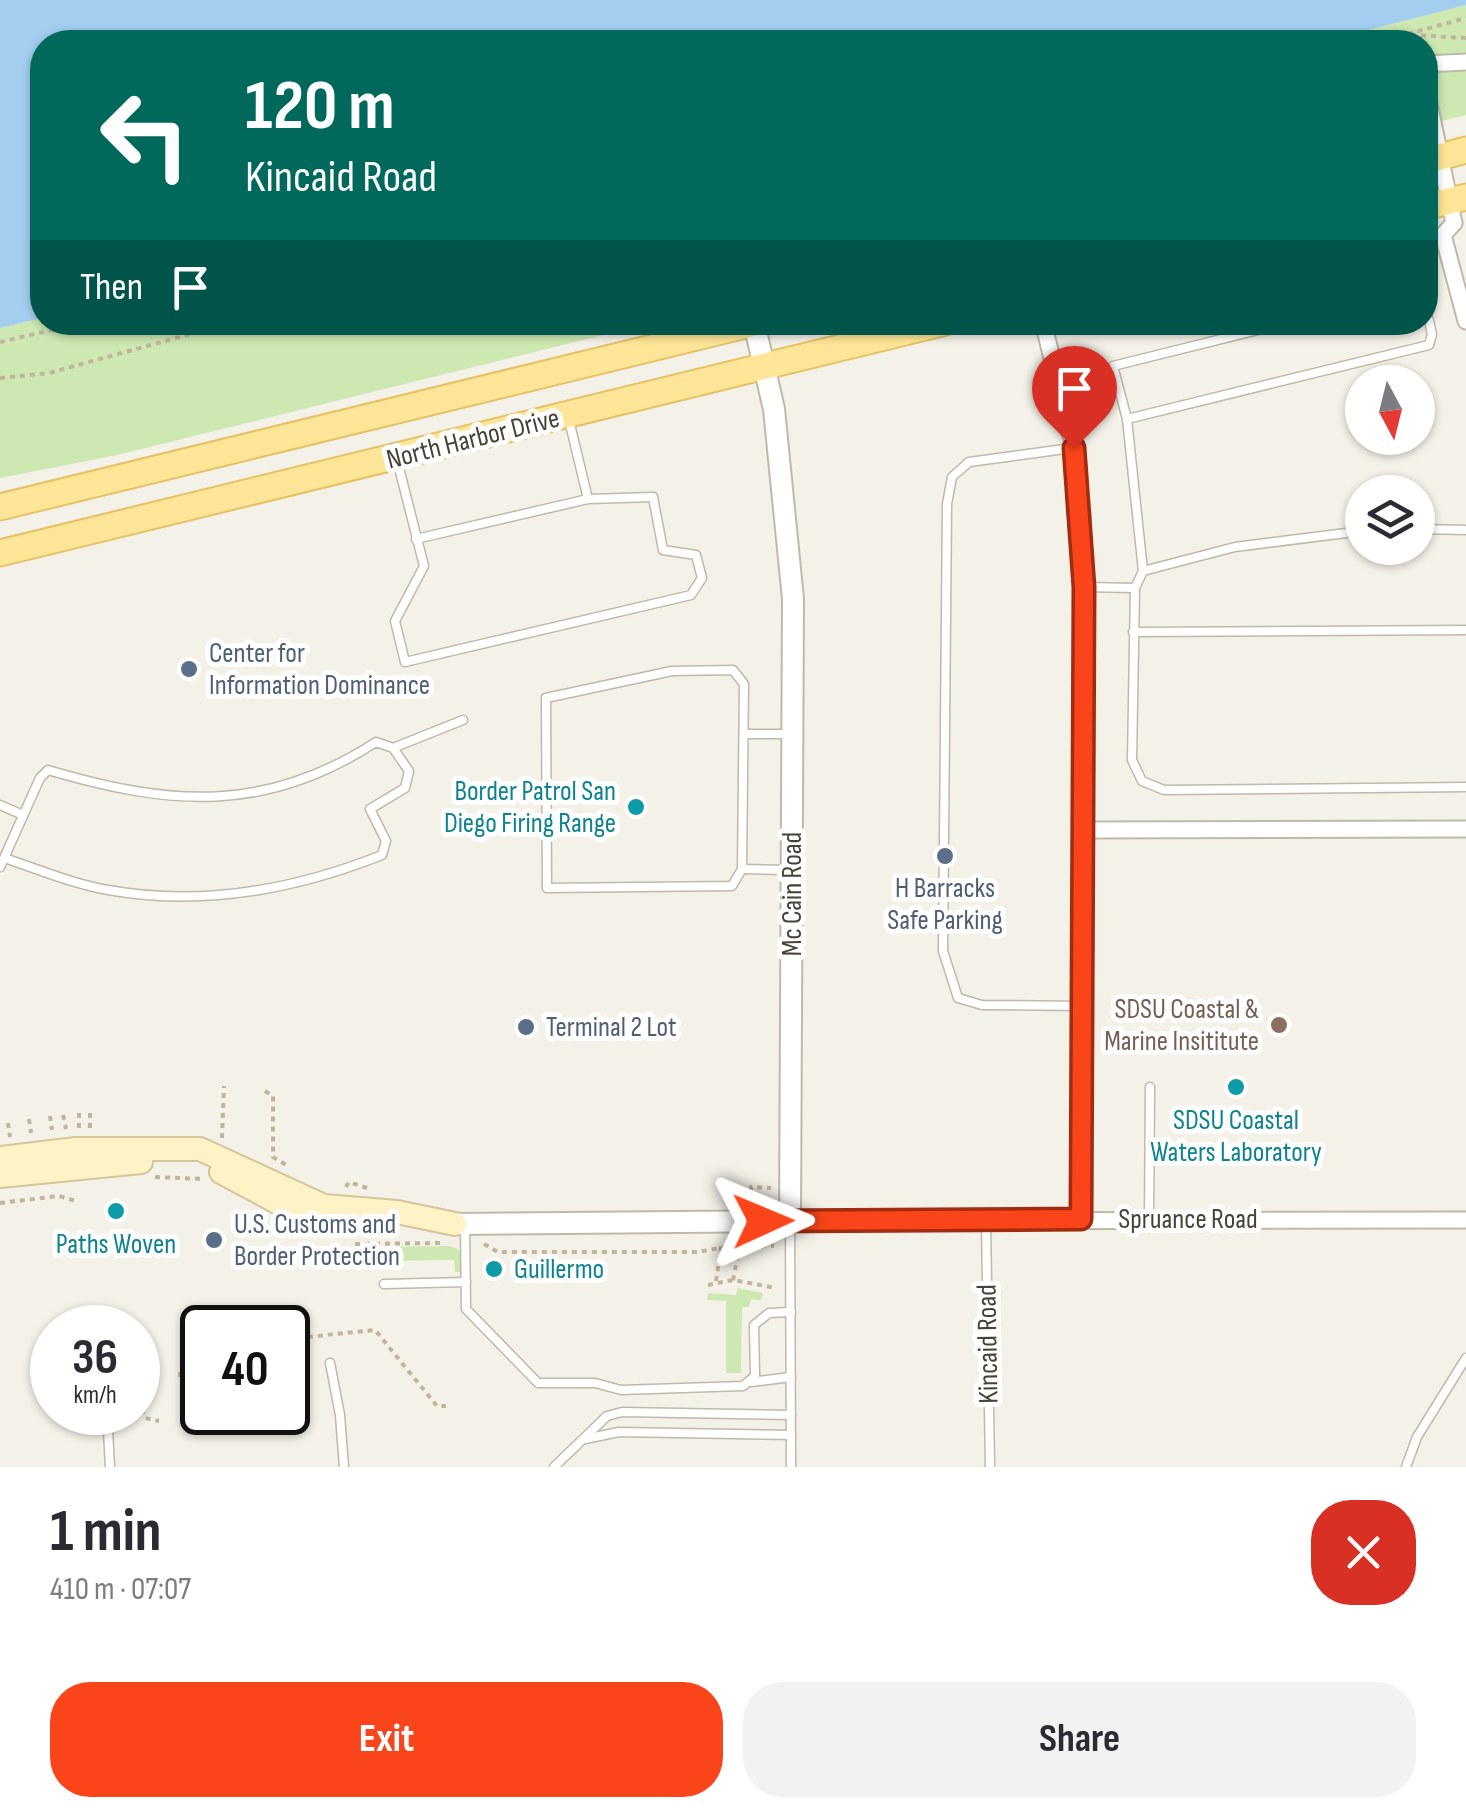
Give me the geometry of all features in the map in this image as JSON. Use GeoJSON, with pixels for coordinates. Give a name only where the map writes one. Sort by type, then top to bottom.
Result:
{"type":"FeatureCollection","features":[{"type":"Feature","properties":{"kind":"main road"},"geometry":{"type":"LineString","coordinates":[[1438,157],[1466,150]]}},
{"type":"Feature","properties":{"kind":"main road","name":"North Harbor Drive"},"geometry":{"type":"LineString","coordinates":[[0,507],[707,335]]}},
{"type":"Feature","properties":{"kind":"main road","name":"North Harbor Drive"},"geometry":{"type":"LineString","coordinates":[[0,553],[895,335]]}},
{"type":"Feature","properties":{"kind":"main road"},"geometry":{"type":"LineString","coordinates":[[6,1150],[200,1149],[324,1206],[398,1212],[460,1224]]}},
{"type":"Feature","properties":{"kind":"main road"},"geometry":{"type":"LineString","coordinates":[[0,1176],[119,1164],[182,1163],[208,1166],[288,1210],[320,1222],[460,1224]]}},
{"type":"Feature","properties":{"kind":"street"},"geometry":{"type":"LineString","coordinates":[[1438,63],[1466,62]]}},
{"type":"Feature","properties":{"kind":"street"},"geometry":{"type":"LineString","coordinates":[[1438,175],[1452,211],[1443,234],[1466,321]]}},
{"type":"Feature","properties":{"kind":"street","name":"Mc Cain Road"},"geometry":{"type":"LineString","coordinates":[[758,335],[790,544],[790,1221]]}},
{"type":"Feature","properties":{"kind":"street"},"geometry":{"type":"LineString","coordinates":[[1045,335],[1074,448],[1084,587],[1081,1219]]}},
{"type":"Feature","properties":{"kind":"street"},"geometry":{"type":"LineString","coordinates":[[1083,830],[1466,830]]}},
{"type":"Feature","properties":{"kind":"street","name":"Spruance Road"},"geometry":{"type":"LineString","coordinates":[[790,1221],[1466,1220]]}},
{"type":"Feature","properties":{"kind":"street"},"geometry":{"type":"LineString","coordinates":[[460,1224],[790,1221]]}},
{"type":"Feature","properties":{"kind":"lane"},"geometry":{"type":"LineString","coordinates":[[1238,335],[1113,366],[1128,420],[1143,571],[1136,588],[1132,760],[1142,781],[1164,790],[1466,787]]}},
{"type":"Feature","properties":{"kind":"lane"},"geometry":{"type":"LineString","coordinates":[[1128,420],[1429,344],[1432,335]]}},
{"type":"Feature","properties":{"kind":"lane"},"geometry":{"type":"LineString","coordinates":[[568,416],[588,500]]}},
{"type":"Feature","properties":{"kind":"lane"},"geometry":{"type":"LineString","coordinates":[[1074,448],[969,462],[952,477],[948,504],[944,951],[958,998],[982,1005],[1082,1006]]}},
{"type":"Feature","properties":{"kind":"lane"},"geometry":{"type":"LineString","coordinates":[[396,458],[416,538],[424,566],[395,621],[405,662],[691,595],[702,578],[696,556],[663,550],[653,496],[588,500],[416,538]]}},
{"type":"Feature","properties":{"kind":"lane"},"geometry":{"type":"LineString","coordinates":[[1435,529],[1466,530]]}},
{"type":"Feature","properties":{"kind":"lane"},"geometry":{"type":"LineString","coordinates":[[1143,571],[1234,547],[1345,532]]}},
{"type":"Feature","properties":{"kind":"lane"},"geometry":{"type":"LineString","coordinates":[[1084,587],[1136,588]]}},
{"type":"Feature","properties":{"kind":"lane"},"geometry":{"type":"LineString","coordinates":[[1134,632],[1466,630]]}},
{"type":"Feature","properties":{"kind":"lane"},"geometry":{"type":"LineString","coordinates":[[733,670],[744,684],[744,734],[742,869],[732,886],[547,888],[546,698],[672,671],[733,670]]}},
{"type":"Feature","properties":{"kind":"lane"},"geometry":{"type":"LineString","coordinates":[[393,748],[463,720]]}},
{"type":"Feature","properties":{"kind":"lane"},"geometry":{"type":"LineString","coordinates":[[744,734],[792,734]]}},
{"type":"Feature","properties":{"kind":"lane"},"geometry":{"type":"LineString","coordinates":[[376,742],[393,748],[409,771],[410,780],[370,809],[386,841],[382,855],[321,879],[257,892],[181,898],[106,890],[2,862],[23,815],[48,770],[113,789],[176,799],[293,786],[376,742]]}},
{"type":"Feature","properties":{"kind":"lane"},"geometry":{"type":"LineString","coordinates":[[0,804],[23,815]]}},
{"type":"Feature","properties":{"kind":"lane"},"geometry":{"type":"LineString","coordinates":[[742,869],[792,870]]}},
{"type":"Feature","properties":{"kind":"lane"},"geometry":{"type":"LineString","coordinates":[[1149,1220],[1150,1086]]}},
{"type":"Feature","properties":{"kind":"lane","name":"Mc Cain Road"},"geometry":{"type":"LineString","coordinates":[[790,1221],[791,1467]]}},
{"type":"Feature","properties":{"kind":"lane","name":"Kincaid Road"},"geometry":{"type":"LineString","coordinates":[[986,1221],[990,1467]]}},
{"type":"Feature","properties":{"kind":"lane"},"geometry":{"type":"LineString","coordinates":[[460,1224],[470,1318],[538,1383],[595,1383],[620,1390],[791,1377]]}},
{"type":"Feature","properties":{"kind":"lane"},"geometry":{"type":"LineString","coordinates":[[384,1284],[466,1282]]}},
{"type":"Feature","properties":{"kind":"lane"},"geometry":{"type":"LineString","coordinates":[[752,1382],[754,1325],[769,1313],[790,1312]]}},
{"type":"Feature","properties":{"kind":"lane"},"geometry":{"type":"LineString","coordinates":[[1406,1467],[1417,1437],[1466,1358]]}},
{"type":"Feature","properties":{"kind":"lane"},"geometry":{"type":"LineString","coordinates":[[330,1363],[344,1467]]}},
{"type":"Feature","properties":{"kind":"lane"},"geometry":{"type":"LineString","coordinates":[[554,1467],[608,1416],[622,1412],[791,1415]]}},
{"type":"Feature","properties":{"kind":"lane"},"geometry":{"type":"LineString","coordinates":[[581,1441],[619,1432],[791,1435]]}},
{"type":"Feature","properties":{"kind":"lane"},"geometry":{"type":"LineString","coordinates":[[108,1435],[110,1467]]}},
{"type":"Feature","properties":{"kind":"path"},"geometry":{"type":"LineString","coordinates":[[1423,30],[1466,18]]}},
{"type":"Feature","properties":{"kind":"path"},"geometry":{"type":"LineString","coordinates":[[1438,37],[1466,38]]}},
{"type":"Feature","properties":{"kind":"path"},"geometry":{"type":"LineString","coordinates":[[0,342],[30,335]]}},
{"type":"Feature","properties":{"kind":"path"},"geometry":{"type":"LineString","coordinates":[[0,378],[49,373],[187,335]]}},
{"type":"Feature","properties":{"kind":"path"},"geometry":{"type":"LineString","coordinates":[[264,1090],[273,1096],[276,1107],[273,1157],[290,1167]]}},
{"type":"Feature","properties":{"kind":"path"},"geometry":{"type":"LineString","coordinates":[[79,1113],[79,1132]]}},
{"type":"Feature","properties":{"kind":"path"},"geometry":{"type":"LineString","coordinates":[[90,1113],[90,1132]]}},
{"type":"Feature","properties":{"kind":"path"},"geometry":{"type":"LineString","coordinates":[[64,1114],[66,1134]]}},
{"type":"Feature","properties":{"kind":"path"},"geometry":{"type":"LineString","coordinates":[[50,1116],[53,1135]]}},
{"type":"Feature","properties":{"kind":"path"},"geometry":{"type":"LineString","coordinates":[[29,1119],[32,1138]]}},
{"type":"Feature","properties":{"kind":"path"},"geometry":{"type":"LineString","coordinates":[[6,1150],[8,1122]]}},
{"type":"Feature","properties":{"kind":"path"},"geometry":{"type":"LineString","coordinates":[[340,1196],[348,1182],[373,1188]]}},
{"type":"Feature","properties":{"kind":"path"},"geometry":{"type":"LineString","coordinates":[[751,1208],[751,1186],[779,1189]]}},
{"type":"Feature","properties":{"kind":"path"},"geometry":{"type":"LineString","coordinates":[[0,1203],[59,1196],[76,1201]]}},
{"type":"Feature","properties":{"kind":"path"},"geometry":{"type":"LineString","coordinates":[[733,1280],[741,1244]]}},
{"type":"Feature","properties":{"kind":"path"},"geometry":{"type":"LineString","coordinates":[[716,1281],[720,1246]]}},
{"type":"Feature","properties":{"kind":"path"},"geometry":{"type":"LineString","coordinates":[[708,1285],[733,1280],[776,1288]]}},
{"type":"Feature","properties":{"kind":"path"},"geometry":{"type":"LineString","coordinates":[[310,1337],[375,1330],[437,1406],[446,1406]]}},
{"type":"Feature","properties":{"kind":"green space"},"geometry":{"type":"Polygon","coordinates":[[[1466,5],[1466,115],[1438,122],[1438,30],[1369,30],[1466,5]]]}},
{"type":"Feature","properties":{"kind":"green space"},"geometry":{"type":"Polygon","coordinates":[[[30,321],[30,335],[603,335],[117,455],[0,478],[0,328],[30,321]]]}},
{"type":"Feature","properties":{"kind":"green space"},"geometry":{"type":"Polygon","coordinates":[[[450,1246],[460,1250],[461,1272],[455,1272],[454,1260],[379,1261],[378,1247],[450,1246]]]}},
{"type":"Feature","properties":{"kind":"green space"},"geometry":{"type":"Polygon","coordinates":[[[737,1288],[763,1293],[761,1300],[751,1299],[749,1307],[742,1307],[741,1373],[726,1373],[726,1301],[707,1300],[708,1293],[736,1295],[737,1288]]]}},
{"type":"Feature","properties":{"kind":"water"},"geometry":{"type":"Polygon","coordinates":[[[0,0],[1466,0],[1466,5],[1369,30],[30,30],[30,321],[0,328],[0,0]]]}},
{"type":"Feature","properties":{"kind":"place","name":"Center for Information Dominance"},"geometry":{"type":"Point","coordinates":[189,669]}},
{"type":"Feature","properties":{"kind":"place","name":"Border Patrol San Diego Firing Range"},"geometry":{"type":"Point","coordinates":[636,807]}},
{"type":"Feature","properties":{"kind":"place","name":"H Barracks Safe Parking"},"geometry":{"type":"Point","coordinates":[945,856]}},
{"type":"Feature","properties":{"kind":"place","name":"SDSU Coastal & Marine Insititute"},"geometry":{"type":"Point","coordinates":[1279,1025]}},
{"type":"Feature","properties":{"kind":"place","name":"Terminal 2 Lot"},"geometry":{"type":"Point","coordinates":[526,1027]}},
{"type":"Feature","properties":{"kind":"place","name":"SDSU Coastal Waters Laboratory"},"geometry":{"type":"Point","coordinates":[1236,1087]}},
{"type":"Feature","properties":{"kind":"place","name":"Paths Woven"},"geometry":{"type":"Point","coordinates":[116,1211]}},
{"type":"Feature","properties":{"kind":"place","name":"U.S. Customs and Border Protection"},"geometry":{"type":"Point","coordinates":[214,1240]}},
{"type":"Feature","properties":{"kind":"place","name":"Guillermo"},"geometry":{"type":"Point","coordinates":[494,1269]}},
{"type":"Feature","properties":{"kind":"route"},"geometry":{"type":"LineString","coordinates":[[763,1221],[1081,1219],[1084,587],[1082,512],[1074,448]]}}]}
